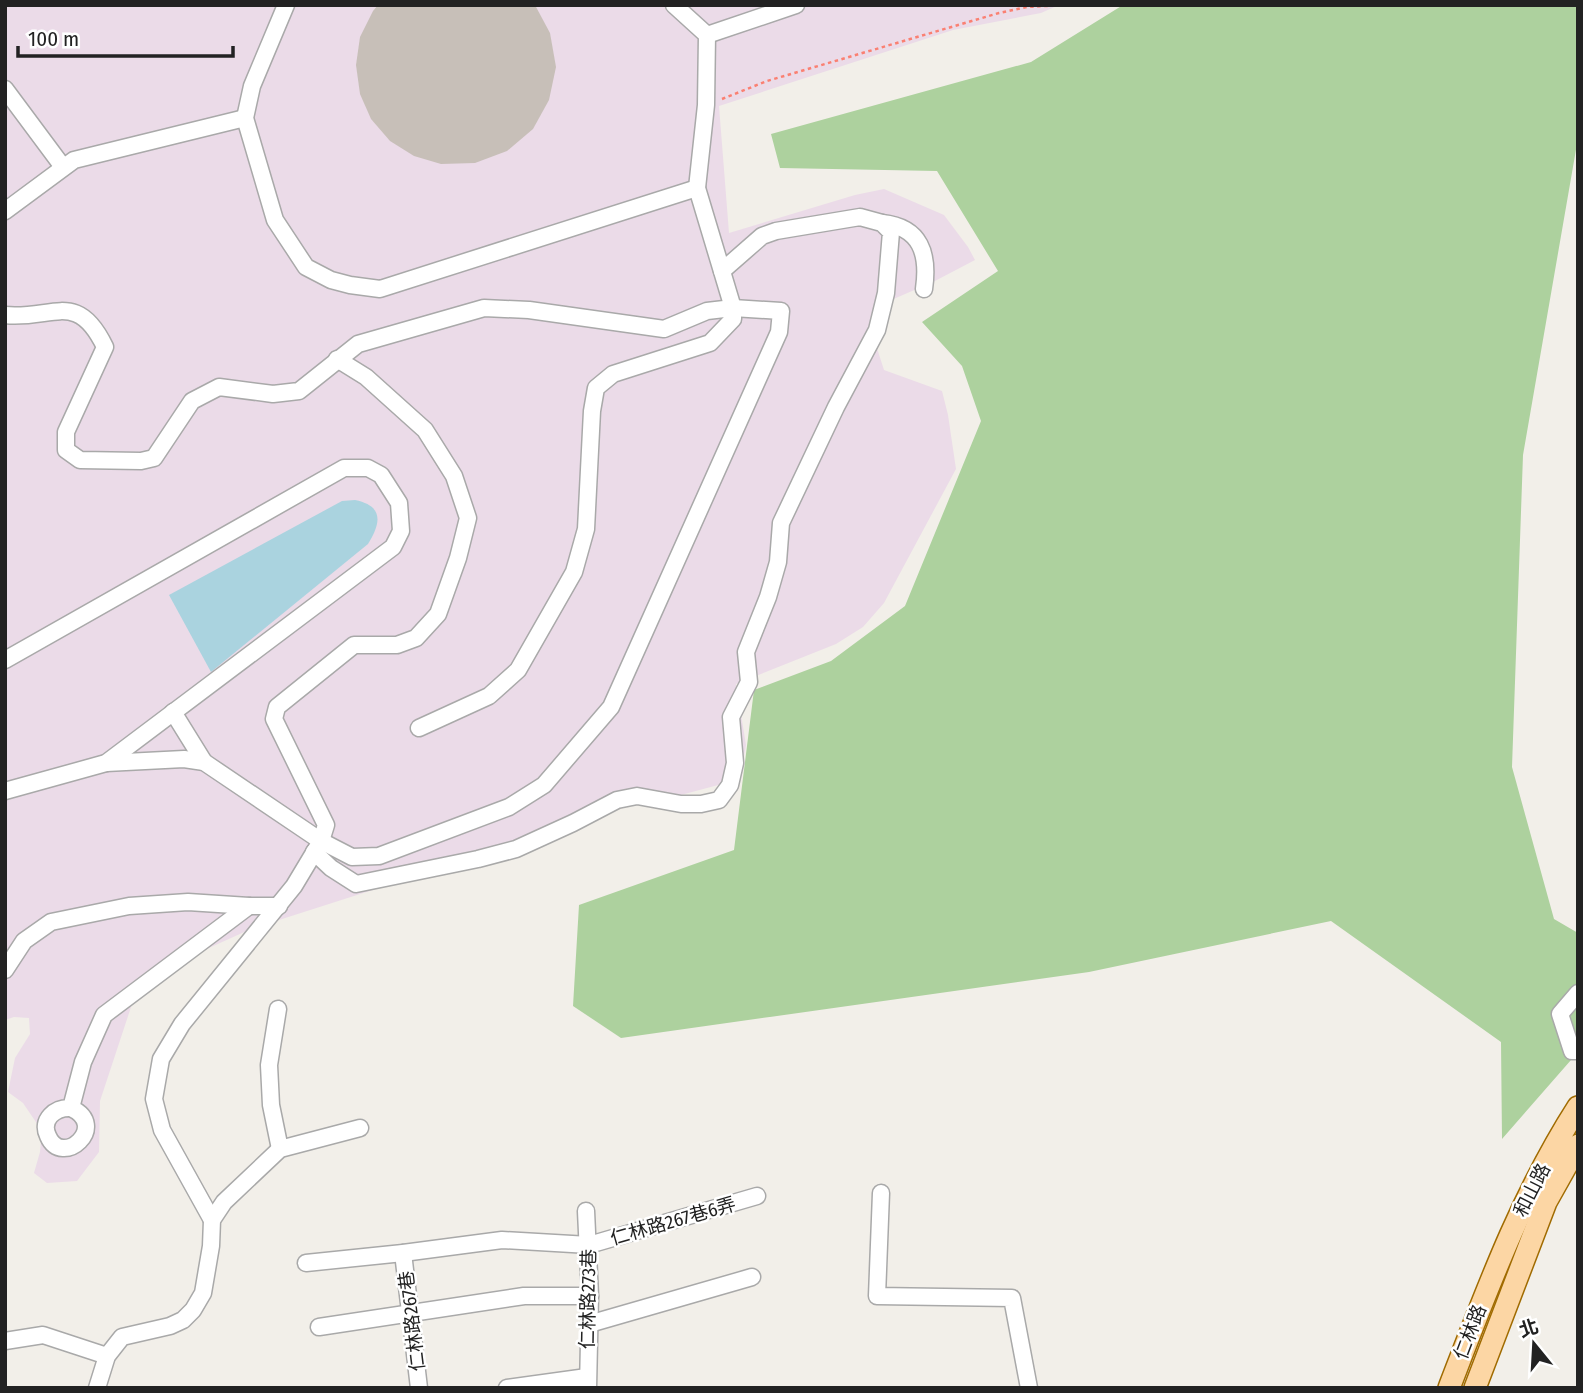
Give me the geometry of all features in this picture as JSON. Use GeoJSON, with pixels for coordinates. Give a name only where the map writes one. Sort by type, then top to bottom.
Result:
{"type":"FeatureCollection","features":[{"type":"Feature","properties":{"kind":"main road","name":"和山路"},"geometry":{"type":"LineString","coordinates":[[1492,1276],[1530,1191],[1578,1107]]}},
{"type":"Feature","properties":{"kind":"main road","name":"和山路"},"geometry":{"type":"LineString","coordinates":[[1514,1284],[1546,1202],[1578,1145]]}},
{"type":"Feature","properties":{"kind":"main road","name":"仁林路"},"geometry":{"type":"LineString","coordinates":[[1449,1388],[1492,1276]]}},
{"type":"Feature","properties":{"kind":"main road","name":"仁林路"},"geometry":{"type":"LineString","coordinates":[[1475,1388],[1514,1284]]}},
{"type":"Feature","properties":{"kind":"street"},"geometry":{"type":"LineString","coordinates":[[286,5],[252,86],[245,118],[275,220],[306,267],[331,280],[380,289],[697,188]]}},
{"type":"Feature","properties":{"kind":"street"},"geometry":{"type":"LineString","coordinates":[[419,728],[489,696],[518,670],[574,572],[586,529],[592,411],[596,388],[613,374],[710,343],[733,319],[733,308],[697,188],[706,105],[707,36],[674,5]]}},
{"type":"Feature","properties":{"kind":"street"},"geometry":{"type":"LineString","coordinates":[[707,36],[796,5]]}},
{"type":"Feature","properties":{"kind":"street"},"geometry":{"type":"LineString","coordinates":[[5,89],[64,167]]}},
{"type":"Feature","properties":{"kind":"street"},"geometry":{"type":"LineString","coordinates":[[5,211],[74,160],[245,118]]}},
{"type":"Feature","properties":{"kind":"street"},"geometry":{"type":"LineString","coordinates":[[722,271],[762,236],[776,231],[860,217],[899,225],[914,236],[923,251],[927,272],[924,289]]}},
{"type":"Feature","properties":{"kind":"street"},"geometry":{"type":"LineString","coordinates":[[173,712],[204,762],[317,847],[331,868],[356,884],[454,865],[516,849],[617,800],[636,796],[681,804],[702,804],[719,800],[730,785],[735,763],[732,717],[749,682],[746,652],[768,597],[778,562],[781,523],[836,407],[877,330],[886,293],[891,241],[891,232],[882,223]]}},
{"type":"Feature","properties":{"kind":"street"},"geometry":{"type":"LineString","coordinates":[[5,315],[20,317],[61,310],[81,314],[96,329],[105,347],[66,432],[66,450],[80,460],[141,461],[154,458],[192,401],[219,387],[273,394],[299,391],[358,344],[484,307],[529,310],[664,329],[707,311],[733,308],[781,312],[779,332],[611,707],[544,785],[509,807],[379,856],[352,857],[317,847]]}},
{"type":"Feature","properties":{"kind":"street"},"geometry":{"type":"LineString","coordinates":[[97,1388],[107,1356],[122,1337],[170,1326],[183,1320],[203,1293],[211,1246],[212,1220],[162,1130],[155,1099],[161,1059],[182,1024],[279,906],[317,847],[327,825],[274,719],[277,707],[354,645],[397,645],[416,638],[438,614],[458,558],[468,518],[454,476],[425,430],[366,377],[337,359]]}},
{"type":"Feature","properties":{"kind":"street"},"geometry":{"type":"LineString","coordinates":[[5,660],[344,468],[368,468],[381,475],[399,503],[401,531],[393,547],[106,763]]}},
{"type":"Feature","properties":{"kind":"street"},"geometry":{"type":"LineString","coordinates":[[5,791],[106,763],[184,759],[204,762]]}},
{"type":"Feature","properties":{"kind":"street"},"geometry":{"type":"LineString","coordinates":[[5,970],[24,942],[51,922],[129,905],[188,902],[279,906]]}},
{"type":"Feature","properties":{"kind":"street"},"geometry":{"type":"LineString","coordinates":[[71,1108],[83,1062],[104,1015],[249,906]]}},
{"type":"Feature","properties":{"kind":"street"},"geometry":{"type":"LineString","coordinates":[[1578,993],[1560,1014],[1572,1051],[1578,1051]]}},
{"type":"Feature","properties":{"kind":"street"},"geometry":{"type":"LineString","coordinates":[[278,1009],[269,1065],[271,1105],[280,1149]]}},
{"type":"Feature","properties":{"kind":"street"},"geometry":{"type":"LineString","coordinates":[[212,1220],[224,1202],[280,1149],[360,1128]]}},
{"type":"Feature","properties":{"kind":"street"},"geometry":{"type":"LineString","coordinates":[[881,1193],[877,1296],[1012,1298],[1030,1388]]}},
{"type":"Feature","properties":{"kind":"street","name":"仁林路267巷6弄"},"geometry":{"type":"LineString","coordinates":[[306,1263],[502,1240],[589,1245],[757,1196]]}},
{"type":"Feature","properties":{"kind":"street","name":"仁林路273巷"},"geometry":{"type":"LineString","coordinates":[[586,1211],[590,1296],[587,1383]]}},
{"type":"Feature","properties":{"kind":"street","name":"仁林路267巷"},"geometry":{"type":"LineString","coordinates":[[404,1253],[419,1388]]}},
{"type":"Feature","properties":{"kind":"street"},"geometry":{"type":"LineString","coordinates":[[589,1324],[752,1277]]}},
{"type":"Feature","properties":{"kind":"street"},"geometry":{"type":"LineString","coordinates":[[319,1326],[524,1296],[590,1296]]}},
{"type":"Feature","properties":{"kind":"street"},"geometry":{"type":"LineString","coordinates":[[5,1341],[43,1335],[107,1356]]}},
{"type":"Feature","properties":{"kind":"street"},"geometry":{"type":"LineString","coordinates":[[507,1388],[587,1383]]}},
{"type":"Feature","properties":{"kind":"path"},"geometry":{"type":"LineString","coordinates":[[706,105],[767,80],[999,13],[1027,7],[1065,5]]}},
{"type":"Feature","properties":{"kind":"shaded area"},"geometry":{"type":"Polygon","coordinates":[[[5,5],[1059,5],[1041,13],[953,30],[719,106],[729,233],[855,195],[884,189],[944,215],[975,260],[875,307],[874,339],[884,370],[942,391],[956,469],[884,603],[863,627],[836,644],[736,684],[746,745],[741,772],[722,784],[677,796],[606,796],[532,839],[251,929],[160,970],[132,1004],[100,1101],[99,1152],[77,1181],[47,1183],[34,1173],[42,1131],[23,1103],[8,1092],[15,1058],[30,1034],[29,1018],[14,1017],[5,1020],[5,5]]]}},
{"type":"Feature","properties":{"kind":"green space"},"geometry":{"type":"Polygon","coordinates":[[[1123,5],[1578,5],[1578,138],[1523,455],[1512,767],[1554,919],[1578,933],[1578,1045],[1571,1060],[1502,1139],[1501,1042],[1331,921],[1089,972],[621,1038],[573,1006],[579,905],[734,850],[754,690],[831,661],[905,606],[981,421],[962,366],[922,322],[998,271],[937,171],[780,168],[771,134],[1031,62],[1123,5]]]}},
{"type":"Feature","properties":{"kind":"water"},"geometry":{"type":"Polygon","coordinates":[[[355,500],[371,506],[377,516],[376,529],[368,544],[211,672],[169,595],[342,501],[355,500]]]}},
{"type":"Feature","properties":{"kind":"building"},"geometry":{"type":"Polygon","coordinates":[[[378,5],[535,5],[550,33],[556,67],[549,100],[533,129],[507,151],[475,163],[441,164],[414,156],[390,141],[371,119],[360,94],[356,65],[360,37],[378,5]]]}}]}
